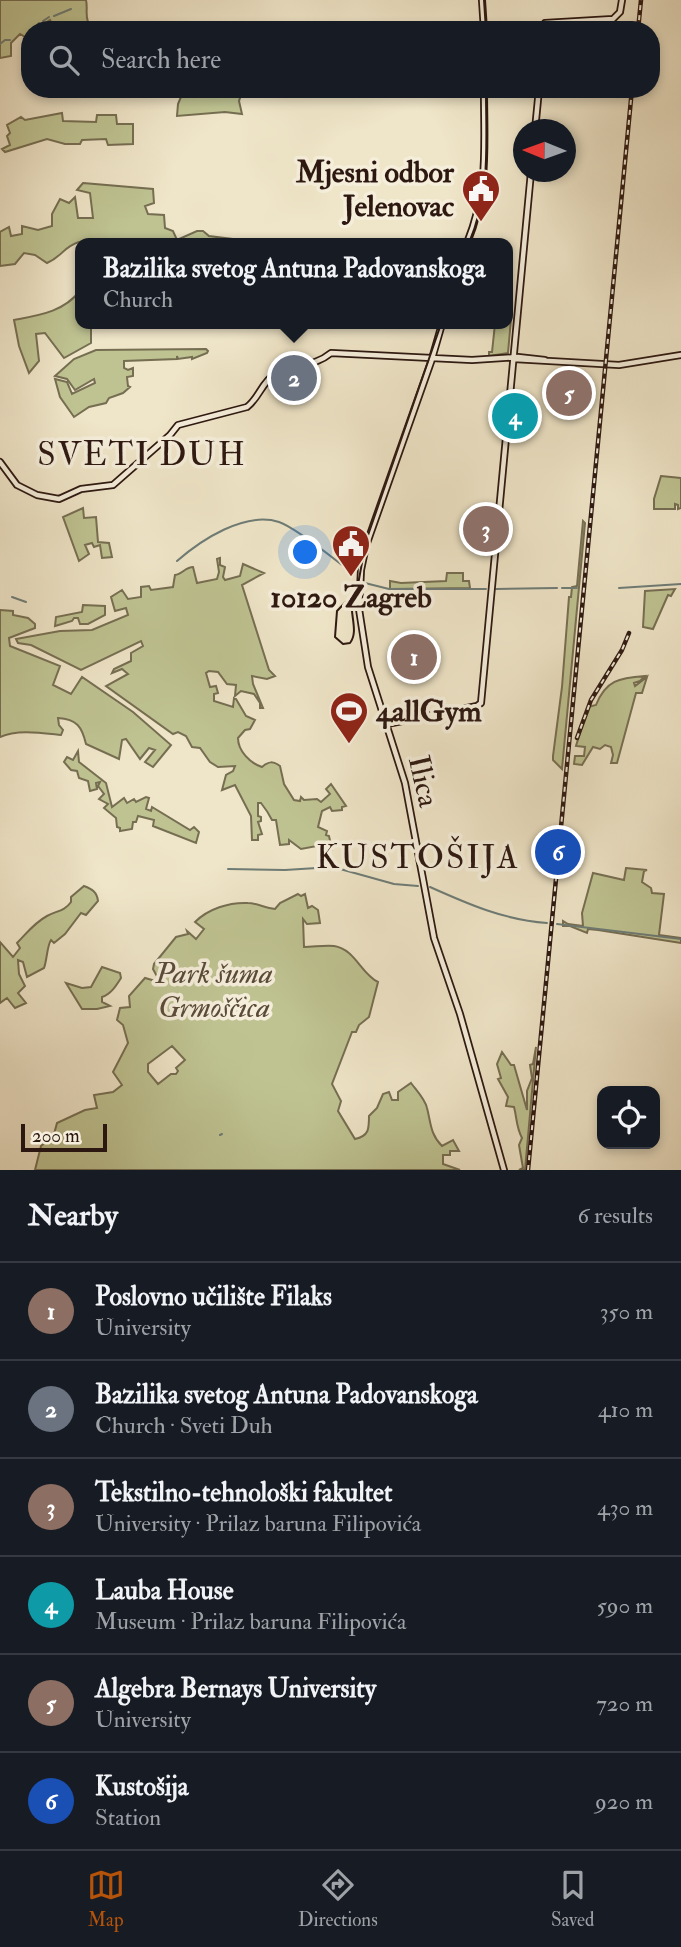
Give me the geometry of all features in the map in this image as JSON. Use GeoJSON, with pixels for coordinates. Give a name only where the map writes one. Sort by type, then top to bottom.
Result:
{"type":"FeatureCollection","features":[{"type":"Feature","properties":{"kind":"main road"},"geometry":{"type":"LineString","coordinates":[[482,0],[483,21]]}},
{"type":"Feature","properties":{"kind":"main road"},"geometry":{"type":"LineString","coordinates":[[591,21],[615,18],[621,11],[622,0]]}},
{"type":"Feature","properties":{"kind":"main road"},"geometry":{"type":"LineString","coordinates":[[469,238],[483,192],[484,98]]}},
{"type":"Feature","properties":{"kind":"main road"},"geometry":{"type":"LineString","coordinates":[[536,119],[538,98]]}},
{"type":"Feature","properties":{"kind":"main road"},"geometry":{"type":"LineString","coordinates":[[387,724],[481,703],[530,182]]}},
{"type":"Feature","properties":{"kind":"main road","name":"Ilica"},"geometry":{"type":"LineString","coordinates":[[441,329],[433,358],[364,553],[360,623],[368,667],[406,788],[434,938],[460,1014],[504,1170]]}},
{"type":"Feature","properties":{"kind":"main road"},"geometry":{"type":"LineString","coordinates":[[0,461],[12,480],[37,495],[59,499],[81,489],[113,485],[175,428],[184,423],[247,407],[275,374],[316,363],[331,353],[472,360],[513,358],[518,361],[619,365],[681,355]]}},
{"type":"Feature","properties":{"kind":"main road"},"geometry":{"type":"LineString","coordinates":[[348,562],[358,562],[364,553]]}},
{"type":"Feature","properties":{"kind":"green space"},"geometry":{"type":"Polygon","coordinates":[[[0,0],[86,0],[88,21],[21,21],[21,35],[11,43],[11,56],[0,58],[0,0]]]}},
{"type":"Feature","properties":{"kind":"green space"},"geometry":{"type":"Polygon","coordinates":[[[180,98],[240,98],[242,114],[225,112],[177,116],[180,98]]]}},
{"type":"Feature","properties":{"kind":"green space"},"geometry":{"type":"Polygon","coordinates":[[[62,113],[63,121],[96,122],[97,115],[116,115],[117,124],[133,124],[133,144],[108,145],[106,139],[65,144],[47,139],[5,152],[2,149],[10,145],[7,125],[21,117],[25,120],[62,113]]]}},
{"type":"Feature","properties":{"kind":"green space"},"geometry":{"type":"Polygon","coordinates":[[[83,183],[153,189],[154,203],[145,206],[148,214],[164,215],[165,228],[173,231],[176,238],[75,238],[75,244],[47,263],[35,255],[24,253],[15,264],[0,266],[0,232],[9,227],[11,236],[22,234],[22,226],[38,230],[52,226],[52,214],[60,199],[69,203],[75,197],[78,218],[93,218],[90,193],[77,190],[83,183]]]}},
{"type":"Feature","properties":{"kind":"green space"},"geometry":{"type":"Polygon","coordinates":[[[197,231],[203,231],[209,236],[224,238],[181,238],[197,231]]]}},
{"type":"Feature","properties":{"kind":"green space"},"geometry":{"type":"Polygon","coordinates":[[[75,296],[75,329],[91,329],[91,343],[64,358],[45,333],[36,334],[39,361],[29,373],[19,346],[14,320],[59,308],[75,296]]]}},
{"type":"Feature","properties":{"kind":"green space"},"geometry":{"type":"Polygon","coordinates":[[[494,329],[510,329],[508,353],[489,356],[489,352],[492,352],[494,329]]]}},
{"type":"Feature","properties":{"kind":"green space"},"geometry":{"type":"Polygon","coordinates":[[[206,349],[207,353],[192,359],[178,359],[177,356],[177,359],[124,361],[124,368],[133,368],[133,376],[127,377],[130,387],[109,398],[106,403],[89,407],[74,417],[60,397],[55,379],[67,382],[72,394],[95,383],[94,379],[75,390],[67,379],[55,376],[74,359],[96,350],[206,349]]]}},
{"type":"Feature","properties":{"kind":"green space"},"geometry":{"type":"Polygon","coordinates":[[[661,476],[681,478],[681,508],[678,509],[675,504],[675,509],[654,509],[661,476]]]}},
{"type":"Feature","properties":{"kind":"green space"},"geometry":{"type":"Polygon","coordinates":[[[83,508],[84,518],[96,517],[98,542],[109,543],[112,557],[102,558],[100,545],[94,547],[92,543],[85,545],[89,554],[79,561],[63,517],[83,508]]]}},
{"type":"Feature","properties":{"kind":"green space"},"geometry":{"type":"Polygon","coordinates":[[[583,521],[585,523],[562,769],[553,760],[553,756],[569,597],[572,587],[577,586],[583,521]]]}},
{"type":"Feature","properties":{"kind":"green space"},"geometry":{"type":"Polygon","coordinates":[[[220,558],[220,565],[225,567],[225,580],[240,576],[243,564],[264,573],[242,585],[269,670],[275,676],[267,679],[252,676],[263,708],[260,708],[254,694],[241,691],[235,696],[236,685],[227,684],[218,672],[209,671],[206,673],[210,687],[216,686],[218,693],[214,694],[214,701],[233,707],[234,698],[246,716],[255,720],[250,729],[245,730],[238,738],[240,747],[249,759],[262,767],[271,762],[280,766],[284,784],[294,800],[300,801],[301,797],[304,800],[317,799],[321,802],[330,794],[326,789],[331,784],[346,806],[342,807],[342,810],[332,811],[330,807],[322,811],[318,827],[327,831],[332,850],[326,851],[322,845],[301,849],[289,840],[289,844],[280,845],[276,820],[272,820],[261,803],[258,803],[258,816],[261,821],[258,822],[262,834],[258,835],[258,840],[252,840],[251,816],[235,785],[222,790],[226,775],[233,771],[235,766],[218,767],[210,762],[200,748],[192,747],[186,736],[178,732],[173,734],[106,686],[128,674],[122,669],[112,673],[114,669],[131,661],[131,653],[143,646],[141,641],[81,670],[31,645],[18,643],[16,639],[60,631],[92,630],[128,615],[126,608],[115,611],[111,597],[122,590],[128,599],[141,597],[141,587],[149,586],[151,590],[173,587],[175,575],[193,567],[197,583],[217,579],[217,559],[220,558]]]}},
{"type":"Feature","properties":{"kind":"green space"},"geometry":{"type":"Polygon","coordinates":[[[447,573],[463,573],[463,581],[469,581],[470,588],[390,589],[390,581],[446,581],[447,573]]]}},
{"type":"Feature","properties":{"kind":"green space"},"geometry":{"type":"Polygon","coordinates":[[[675,589],[671,596],[668,595],[653,629],[643,627],[645,591],[675,589]]]}},
{"type":"Feature","properties":{"kind":"green space"},"geometry":{"type":"Polygon","coordinates":[[[83,605],[105,606],[105,615],[88,624],[80,624],[78,618],[74,618],[55,626],[56,617],[82,612],[83,605]]]}},
{"type":"Feature","properties":{"kind":"green space"},"geometry":{"type":"Polygon","coordinates":[[[0,610],[13,611],[13,615],[28,618],[35,624],[35,628],[9,638],[10,646],[60,666],[53,685],[71,694],[82,677],[133,712],[171,745],[153,767],[145,762],[155,750],[149,748],[140,759],[126,739],[122,740],[119,759],[86,744],[78,725],[70,720],[58,718],[63,730],[61,735],[22,732],[0,737],[0,610]]]}},
{"type":"Feature","properties":{"kind":"green space"},"geometry":{"type":"Polygon","coordinates":[[[645,676],[634,683],[635,686],[647,677],[642,693],[636,693],[617,763],[611,763],[611,747],[605,745],[600,749],[593,747],[582,765],[574,764],[575,756],[584,756],[585,747],[576,746],[588,707],[596,705],[604,690],[614,682],[645,676]]]}},
{"type":"Feature","properties":{"kind":"green space"},"geometry":{"type":"Polygon","coordinates":[[[78,751],[79,762],[106,783],[112,807],[124,798],[127,803],[134,799],[136,802],[149,798],[146,809],[151,811],[152,807],[190,830],[194,827],[199,832],[196,843],[153,826],[154,820],[138,816],[132,829],[120,831],[116,818],[104,808],[108,804],[99,799],[104,794],[98,786],[100,782],[96,783],[97,789],[90,791],[88,781],[79,778],[77,771],[71,770],[64,762],[67,757],[73,760],[78,751]]]}},
{"type":"Feature","properties":{"kind":"green space"},"geometry":{"type":"Polygon","coordinates":[[[626,868],[647,870],[644,871],[642,882],[651,888],[652,893],[664,894],[659,935],[681,938],[681,943],[598,930],[588,929],[587,933],[563,926],[563,921],[583,926],[582,913],[593,873],[624,880],[626,868]]]}},
{"type":"Feature","properties":{"kind":"green space"},"geometry":{"type":"Polygon","coordinates":[[[84,886],[94,891],[98,901],[86,915],[81,913],[65,934],[54,943],[51,940],[44,968],[27,977],[23,962],[18,960],[19,974],[25,986],[18,993],[26,1003],[15,1008],[7,998],[0,1003],[0,942],[13,957],[20,948],[17,943],[31,928],[66,907],[71,902],[71,897],[84,886]]]}},
{"type":"Feature","properties":{"kind":"green space","name":"Park šuma Grmoščica"},"geometry":{"type":"Polygon","coordinates":[[[298,894],[305,894],[308,908],[312,906],[318,910],[320,923],[307,924],[303,919],[304,947],[341,948],[378,982],[369,1017],[359,1025],[356,1032],[352,1032],[332,1084],[341,1101],[338,1111],[355,1139],[367,1131],[369,1116],[377,1108],[383,1094],[389,1092],[392,1100],[398,1100],[398,1092],[411,1083],[426,1105],[438,1142],[442,1146],[453,1140],[459,1151],[450,1151],[450,1155],[443,1155],[443,1164],[460,1170],[35,1170],[41,1146],[54,1134],[57,1123],[85,1110],[97,1108],[94,1095],[113,1092],[122,1085],[113,1072],[128,1043],[123,1025],[117,1020],[120,1008],[130,1007],[129,996],[145,978],[159,980],[153,969],[154,964],[176,937],[188,934],[187,931],[196,939],[204,929],[195,922],[219,907],[248,903],[275,909],[280,903],[298,894]],[[172,1046],[148,1064],[148,1072],[158,1084],[171,1074],[176,1074],[176,1068],[185,1060],[172,1046]]]}},
{"type":"Feature","properties":{"kind":"green space"},"geometry":{"type":"Polygon","coordinates":[[[102,967],[120,973],[121,978],[115,987],[102,997],[102,1002],[110,1006],[82,1009],[66,983],[82,988],[91,987],[102,967]]]}},
{"type":"Feature","properties":{"kind":"green space"},"geometry":{"type":"Polygon","coordinates":[[[536,1047],[525,1170],[519,1170],[523,1168],[519,1145],[522,1138],[514,1107],[506,1106],[508,1097],[498,1079],[501,1078],[497,1064],[502,1052],[511,1065],[514,1065],[527,1110],[527,1091],[532,1078],[530,1065],[533,1064],[536,1047]]]}},
{"type":"Feature","properties":{"kind":"waterway"},"geometry":{"type":"LineString","coordinates":[[54,16],[71,9]]}},
{"type":"Feature","properties":{"kind":"waterway"},"geometry":{"type":"LineString","coordinates":[[43,21],[49,17]]}},
{"type":"Feature","properties":{"kind":"waterway"},"geometry":{"type":"LineString","coordinates":[[0,44],[10,40]]}},
{"type":"Feature","properties":{"kind":"waterway"},"geometry":{"type":"LineString","coordinates":[[177,561],[198,544],[224,530],[252,520],[266,520],[279,522],[293,529],[342,565]]}},
{"type":"Feature","properties":{"kind":"waterway"},"geometry":{"type":"LineString","coordinates":[[365,583],[389,589],[486,589]]}},
{"type":"Feature","properties":{"kind":"waterway"},"geometry":{"type":"LineString","coordinates":[[619,588],[681,584]]}},
{"type":"Feature","properties":{"kind":"waterway"},"geometry":{"type":"LineString","coordinates":[[496,589],[557,588]]}},
{"type":"Feature","properties":{"kind":"waterway"},"geometry":{"type":"LineString","coordinates":[[562,588],[577,588]]}},
{"type":"Feature","properties":{"kind":"waterway"},"geometry":{"type":"LineString","coordinates":[[12,597],[26,602]]}},
{"type":"Feature","properties":{"kind":"waterway"},"geometry":{"type":"LineString","coordinates":[[228,869],[333,867],[394,884],[418,886]]}},
{"type":"Feature","properties":{"kind":"waterway"},"geometry":{"type":"LineString","coordinates":[[430,887],[501,915],[547,923]]}},
{"type":"Feature","properties":{"kind":"waterway"},"geometry":{"type":"LineString","coordinates":[[557,924],[681,939]]}},
{"type":"Feature","properties":{"kind":"tram line"},"geometry":{"type":"LineString","coordinates":[[484,0],[485,21]]}},
{"type":"Feature","properties":{"kind":"tram line"},"geometry":{"type":"LineString","coordinates":[[471,238],[484,186],[486,98]]}},
{"type":"Feature","properties":{"kind":"tram line"},"geometry":{"type":"LineString","coordinates":[[354,596],[353,638],[350,643],[343,644],[335,637],[337,611],[357,590],[366,541],[439,329]]}},
{"type":"Feature","properties":{"kind":"railway"},"geometry":{"type":"LineString","coordinates":[[639,21],[641,0]]}},
{"type":"Feature","properties":{"kind":"railway"},"geometry":{"type":"LineString","coordinates":[[528,1170],[631,98]]}},
{"type":"Feature","properties":{"kind":"railway"},"geometry":{"type":"LineString","coordinates":[[577,738],[591,700],[622,650],[629,633]]}},
{"type":"Feature","properties":{"kind":"place","name":"Mjesni odbor Jelenovac"},"geometry":{"type":"Point","coordinates":[481,223]}},
{"type":"Feature","properties":{"kind":"place","name":"Bazilika svetog Antuna Padovanskoga"},"geometry":{"type":"Point","coordinates":[294,378]}},
{"type":"Feature","properties":{"kind":"place","name":"Algebra Bernays University"},"geometry":{"type":"Point","coordinates":[569,393]}},
{"type":"Feature","properties":{"kind":"place","name":"Lauba House"},"geometry":{"type":"Point","coordinates":[515,416]}},
{"type":"Feature","properties":{"kind":"place","name":"Tekstilno-tehnološki fakultet"},"geometry":{"type":"Point","coordinates":[486,529]}},
{"type":"Feature","properties":{"kind":"place","name":"10120 Zagreb"},"geometry":{"type":"Point","coordinates":[351,578]}},
{"type":"Feature","properties":{"kind":"place","name":"Poslovno učilište Filaks"},"geometry":{"type":"Point","coordinates":[414,657]}},
{"type":"Feature","properties":{"kind":"place","name":"4allGym"},"geometry":{"type":"Point","coordinates":[349,745]}},
{"type":"Feature","properties":{"kind":"place","name":"Kustošija"},"geometry":{"type":"Point","coordinates":[558,852]}},
{"type":"Feature","properties":{"kind":"district","name":"SVETI DUH"},"geometry":{"type":"Point","coordinates":[142,453]}},
{"type":"Feature","properties":{"kind":"district","name":"KUSTOŠIJA"},"geometry":{"type":"Point","coordinates":[418,856]}}]}
